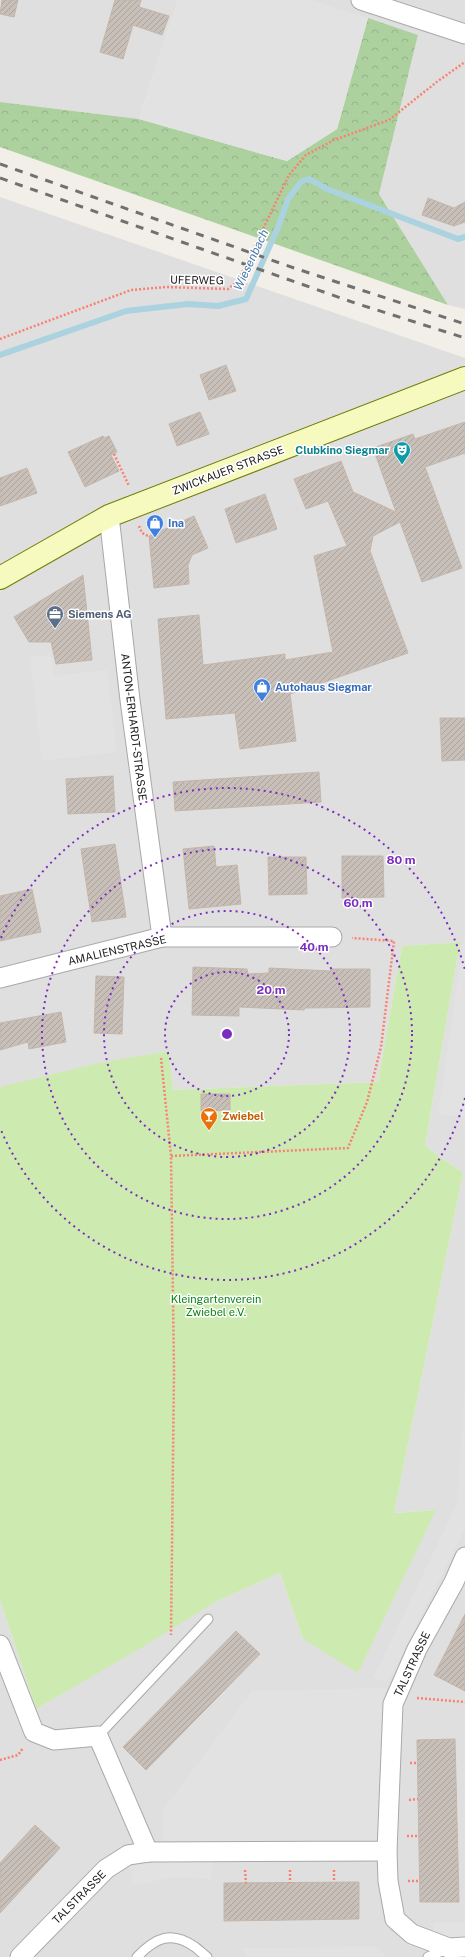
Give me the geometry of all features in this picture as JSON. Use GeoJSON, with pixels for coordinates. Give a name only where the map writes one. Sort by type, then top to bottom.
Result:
{"type":"FeatureCollection","features":[{"type":"Feature","properties":{"kind":"main road","name":"ZWICKAUER STRASSE"},"geometry":{"type":"LineString","coordinates":[[0,578],[109,516],[465,378]]}},
{"type":"Feature","properties":{"kind":"street"},"geometry":{"type":"LineString","coordinates":[[361,0],[465,34]]}},
{"type":"Feature","properties":{"kind":"street","name":"ANTON-ERHARDT-STRASSE"},"geometry":{"type":"LineString","coordinates":[[109,516],[130,700],[162,937]]}},
{"type":"Feature","properties":{"kind":"street","name":"AMALIENSTRASSE"},"geometry":{"type":"LineString","coordinates":[[0,978],[162,937],[332,937]]}},
{"type":"Feature","properties":{"kind":"street","name":"TALSTRASSE"},"geometry":{"type":"LineString","coordinates":[[457,1948],[412,1934],[395,1919],[388,1881],[387,1851],[393,1704],[417,1649],[454,1582],[465,1556]]}},
{"type":"Feature","properties":{"kind":"street"},"geometry":{"type":"LineString","coordinates":[[2,1657],[34,1732],[54,1740],[98,1736],[148,1852]]}},
{"type":"Feature","properties":{"kind":"street","name":"TALSTRASSE"},"geometry":{"type":"LineString","coordinates":[[20,1957],[106,1869],[128,1855],[148,1852],[387,1851]]}},
{"type":"Feature","properties":{"kind":"lane"},"geometry":{"type":"LineString","coordinates":[[98,1736],[208,1620]]}},
{"type":"Feature","properties":{"kind":"lane"},"geometry":{"type":"LineString","coordinates":[[136,1957],[149,1945],[161,1938],[177,1937],[195,1947],[207,1957]]}},
{"type":"Feature","properties":{"kind":"lane","name":"TALSTRASSE"},"geometry":{"type":"LineString","coordinates":[[428,1957],[457,1948]]}},
{"type":"Feature","properties":{"kind":"path","name":"UFERWEG"},"geometry":{"type":"LineString","coordinates":[[0,339],[131,290],[166,287],[228,289],[238,281],[289,175],[306,155],[334,140],[389,120],[438,81],[465,62]]}},
{"type":"Feature","properties":{"kind":"path"},"geometry":{"type":"LineString","coordinates":[[114,454],[138,505]]}},
{"type":"Feature","properties":{"kind":"path"},"geometry":{"type":"LineString","coordinates":[[142,533],[150,537]]}},
{"type":"Feature","properties":{"kind":"path"},"geometry":{"type":"LineString","coordinates":[[171,1156],[348,1148],[367,1102],[381,1047],[394,941],[332,937]]}},
{"type":"Feature","properties":{"kind":"path"},"geometry":{"type":"LineString","coordinates":[[161,1058],[171,1156],[174,1371],[171,1659]]}},
{"type":"Feature","properties":{"kind":"path"},"geometry":{"type":"LineString","coordinates":[[396,1696],[465,1702]]}},
{"type":"Feature","properties":{"kind":"path"},"geometry":{"type":"LineString","coordinates":[[0,1760],[18,1755],[34,1732]]}},
{"type":"Feature","properties":{"kind":"path"},"geometry":{"type":"LineString","coordinates":[[334,1874],[334,1882]]}},
{"type":"Feature","properties":{"kind":"path"},"geometry":{"type":"LineString","coordinates":[[290,1875],[290,1883]]}},
{"type":"Feature","properties":{"kind":"path"},"geometry":{"type":"LineString","coordinates":[[245,1876],[246,1883]]}},
{"type":"Feature","properties":{"kind":"shaded area"},"geometry":{"type":"Polygon","coordinates":[[[0,0],[178,0],[139,119],[0,102],[0,0]]]}},
{"type":"Feature","properties":{"kind":"shaded area"},"geometry":{"type":"Polygon","coordinates":[[[178,0],[308,0],[368,18],[337,129],[287,161],[139,119],[178,0]]]}},
{"type":"Feature","properties":{"kind":"shaded area"},"geometry":{"type":"Polygon","coordinates":[[[308,0],[465,0],[465,309],[448,305],[379,194],[418,35],[308,0]]]}},
{"type":"Feature","properties":{"kind":"shaded area"},"geometry":{"type":"Polygon","coordinates":[[[0,197],[465,358],[465,372],[0,568],[0,197]]]}},
{"type":"Feature","properties":{"kind":"shaded area"},"geometry":{"type":"Polygon","coordinates":[[[465,386],[465,1957],[0,1957],[0,1600],[36,1709],[217,1601],[280,1573],[303,1639],[435,1510],[394,1513],[463,1173],[425,1146],[460,942],[402,946],[378,1082],[173,1090],[169,1051],[0,1088],[0,587],[104,526],[465,386]]]}},
{"type":"Feature","properties":{"kind":"shaded area"},"geometry":{"type":"Polygon","coordinates":[[[51,655],[54,676],[107,670],[117,752],[42,761],[30,657],[51,655]]]}},
{"type":"Feature","properties":{"kind":"shaded area"},"geometry":{"type":"Polygon","coordinates":[[[465,930],[465,1118],[438,1114],[465,930]]]}},
{"type":"Feature","properties":{"kind":"shaded area"},"geometry":{"type":"Polygon","coordinates":[[[465,1382],[465,1529],[388,1682],[373,1678],[457,1503],[465,1382]]]}},
{"type":"Feature","properties":{"kind":"shaded area"},"geometry":{"type":"Polygon","coordinates":[[[386,1688],[378,1844],[163,1848],[162,1811],[252,1691],[386,1688]]]}},
{"type":"Feature","properties":{"kind":"shaded area"},"geometry":{"type":"Polygon","coordinates":[[[159,1861],[213,1862],[210,1879],[173,1877],[133,1886],[130,1866],[159,1861]]]}},
{"type":"Feature","properties":{"kind":"shaded area"},"geometry":{"type":"Polygon","coordinates":[[[465,1922],[465,1939],[434,1936],[433,1923],[465,1922]]]}},
{"type":"Feature","properties":{"kind":"shaded area"},"geometry":{"type":"Polygon","coordinates":[[[377,1947],[386,1957],[248,1957],[241,1948],[377,1947]]]}},
{"type":"Feature","properties":{"kind":"green space"},"geometry":{"type":"Polygon","coordinates":[[[368,18],[418,35],[379,194],[448,305],[0,147],[0,102],[139,119],[287,161],[337,129],[368,18]]]}},
{"type":"Feature","properties":{"kind":"green space","name":"Kleingartenverein Zwiebel e.V."},"geometry":{"type":"Polygon","coordinates":[[[460,942],[425,1146],[463,1173],[394,1513],[436,1510],[358,1673],[303,1639],[280,1573],[217,1601],[141,1648],[36,1709],[0,1600],[0,1087],[103,1062],[169,1051],[173,1090],[378,1082],[402,946],[460,942]]]}},
{"type":"Feature","properties":{"kind":"building"},"geometry":{"type":"Polygon","coordinates":[[[2,0],[18,0],[14,17],[0,14],[2,0]]]}},
{"type":"Feature","properties":{"kind":"building"},"geometry":{"type":"Polygon","coordinates":[[[115,0],[141,0],[139,7],[169,16],[162,35],[133,25],[123,59],[100,52],[115,0]]]}},
{"type":"Feature","properties":{"kind":"building"},"geometry":{"type":"Polygon","coordinates":[[[428,198],[454,208],[465,202],[465,222],[454,226],[422,215],[428,198]]]}},
{"type":"Feature","properties":{"kind":"building"},"geometry":{"type":"Polygon","coordinates":[[[226,365],[236,391],[209,400],[200,375],[226,365]]]}},
{"type":"Feature","properties":{"kind":"building"},"geometry":{"type":"Polygon","coordinates":[[[200,412],[209,434],[177,446],[169,424],[200,412]]]}},
{"type":"Feature","properties":{"kind":"building"},"geometry":{"type":"Polygon","coordinates":[[[465,422],[465,453],[425,467],[462,568],[422,582],[400,522],[373,536],[370,551],[408,653],[290,694],[296,741],[240,749],[235,713],[166,719],[158,619],[199,615],[203,665],[285,654],[285,660],[333,652],[314,556],[347,546],[328,501],[306,509],[294,479],[341,461],[353,492],[396,512],[373,448],[413,434],[415,439],[465,422]]]}},
{"type":"Feature","properties":{"kind":"building"},"geometry":{"type":"Polygon","coordinates":[[[103,436],[104,438],[109,436],[117,452],[111,455],[119,471],[85,487],[68,452],[103,436]]]}},
{"type":"Feature","properties":{"kind":"building"},"geometry":{"type":"Polygon","coordinates":[[[27,468],[37,493],[0,506],[0,478],[27,468]]]}},
{"type":"Feature","properties":{"kind":"building"},"geometry":{"type":"Polygon","coordinates":[[[265,494],[277,529],[236,543],[225,509],[265,494]]]}},
{"type":"Feature","properties":{"kind":"building"},"geometry":{"type":"Polygon","coordinates":[[[194,516],[208,548],[192,555],[188,565],[189,584],[154,588],[149,536],[194,516]]]}},
{"type":"Feature","properties":{"kind":"building","name":"Siemens AG"},"geometry":{"type":"Polygon","coordinates":[[[83,575],[92,660],[56,664],[51,642],[29,642],[14,617],[83,575]]]}},
{"type":"Feature","properties":{"kind":"building"},"geometry":{"type":"Polygon","coordinates":[[[440,718],[465,718],[465,760],[442,761],[440,718]]]}},
{"type":"Feature","properties":{"kind":"building"},"geometry":{"type":"Polygon","coordinates":[[[319,772],[321,802],[175,811],[173,782],[319,772]]]}},
{"type":"Feature","properties":{"kind":"building"},"geometry":{"type":"Polygon","coordinates":[[[113,776],[115,812],[68,814],[66,779],[113,776]]]}},
{"type":"Feature","properties":{"kind":"building"},"geometry":{"type":"Polygon","coordinates":[[[115,844],[126,917],[92,922],[81,849],[115,844]]]}},
{"type":"Feature","properties":{"kind":"building"},"geometry":{"type":"Polygon","coordinates":[[[214,846],[216,867],[237,865],[241,904],[189,909],[183,849],[214,846]]]}},
{"type":"Feature","properties":{"kind":"building"},"geometry":{"type":"Polygon","coordinates":[[[342,856],[383,856],[384,897],[342,898],[342,856]]]}},
{"type":"Feature","properties":{"kind":"building"},"geometry":{"type":"Polygon","coordinates":[[[268,857],[306,857],[307,894],[269,895],[268,857]]]}},
{"type":"Feature","properties":{"kind":"building"},"geometry":{"type":"Polygon","coordinates":[[[32,889],[41,932],[0,941],[0,896],[32,889]]]}},
{"type":"Feature","properties":{"kind":"building"},"geometry":{"type":"Polygon","coordinates":[[[193,967],[247,969],[248,974],[269,973],[269,968],[331,971],[331,969],[370,969],[370,1007],[305,1008],[304,1010],[239,1007],[239,1016],[192,1015],[193,967]]]}},
{"type":"Feature","properties":{"kind":"building"},"geometry":{"type":"Polygon","coordinates":[[[96,976],[124,977],[122,1034],[94,1033],[96,976]]]}},
{"type":"Feature","properties":{"kind":"building"},"geometry":{"type":"Polygon","coordinates":[[[61,1012],[66,1042],[29,1049],[28,1042],[0,1050],[0,1023],[61,1012]]]}},
{"type":"Feature","properties":{"kind":"building"},"geometry":{"type":"Polygon","coordinates":[[[201,1094],[230,1094],[230,1110],[201,1111],[201,1094]]]}},
{"type":"Feature","properties":{"kind":"building"},"geometry":{"type":"Polygon","coordinates":[[[465,1614],[465,1691],[434,1675],[465,1614]]]}},
{"type":"Feature","properties":{"kind":"building"},"geometry":{"type":"Polygon","coordinates":[[[236,1631],[260,1654],[146,1770],[123,1747],[236,1631]]]}},
{"type":"Feature","properties":{"kind":"building"},"geometry":{"type":"Polygon","coordinates":[[[455,1739],[459,1902],[420,1902],[417,1740],[455,1739]]]}},
{"type":"Feature","properties":{"kind":"building"},"geometry":{"type":"Polygon","coordinates":[[[35,1825],[60,1848],[0,1913],[0,1863],[35,1825]]]}},
{"type":"Feature","properties":{"kind":"building"},"geometry":{"type":"Polygon","coordinates":[[[359,1882],[359,1919],[224,1921],[224,1883],[359,1882]]]}},
{"type":"Feature","properties":{"kind":"waterway","name":"Wiesenbach"},"geometry":{"type":"LineString","coordinates":[[0,355],[126,311],[188,304],[218,306],[246,299],[279,225],[288,199],[301,182],[309,179],[327,189],[458,239],[465,237]]}},
{"type":"Feature","properties":{"kind":"railway"},"geometry":{"type":"LineString","coordinates":[[0,164],[294,268],[465,324]]}},
{"type":"Feature","properties":{"kind":"railway"},"geometry":{"type":"LineString","coordinates":[[0,178],[355,303],[465,338]]}},
{"type":"Feature","properties":{"kind":"place","name":"Clubkino Siegmar"},"geometry":{"type":"Point","coordinates":[402,465]}},
{"type":"Feature","properties":{"kind":"place","name":"Ina"},"geometry":{"type":"Point","coordinates":[155,538]}},
{"type":"Feature","properties":{"kind":"place","name":"Siemens AG"},"geometry":{"type":"Point","coordinates":[55,629]}},
{"type":"Feature","properties":{"kind":"place","name":"Autohaus Siegmar"},"geometry":{"type":"Point","coordinates":[262,702]}},
{"type":"Feature","properties":{"kind":"place","name":"Zwiebel"},"geometry":{"type":"Point","coordinates":[209,1131]}}]}
